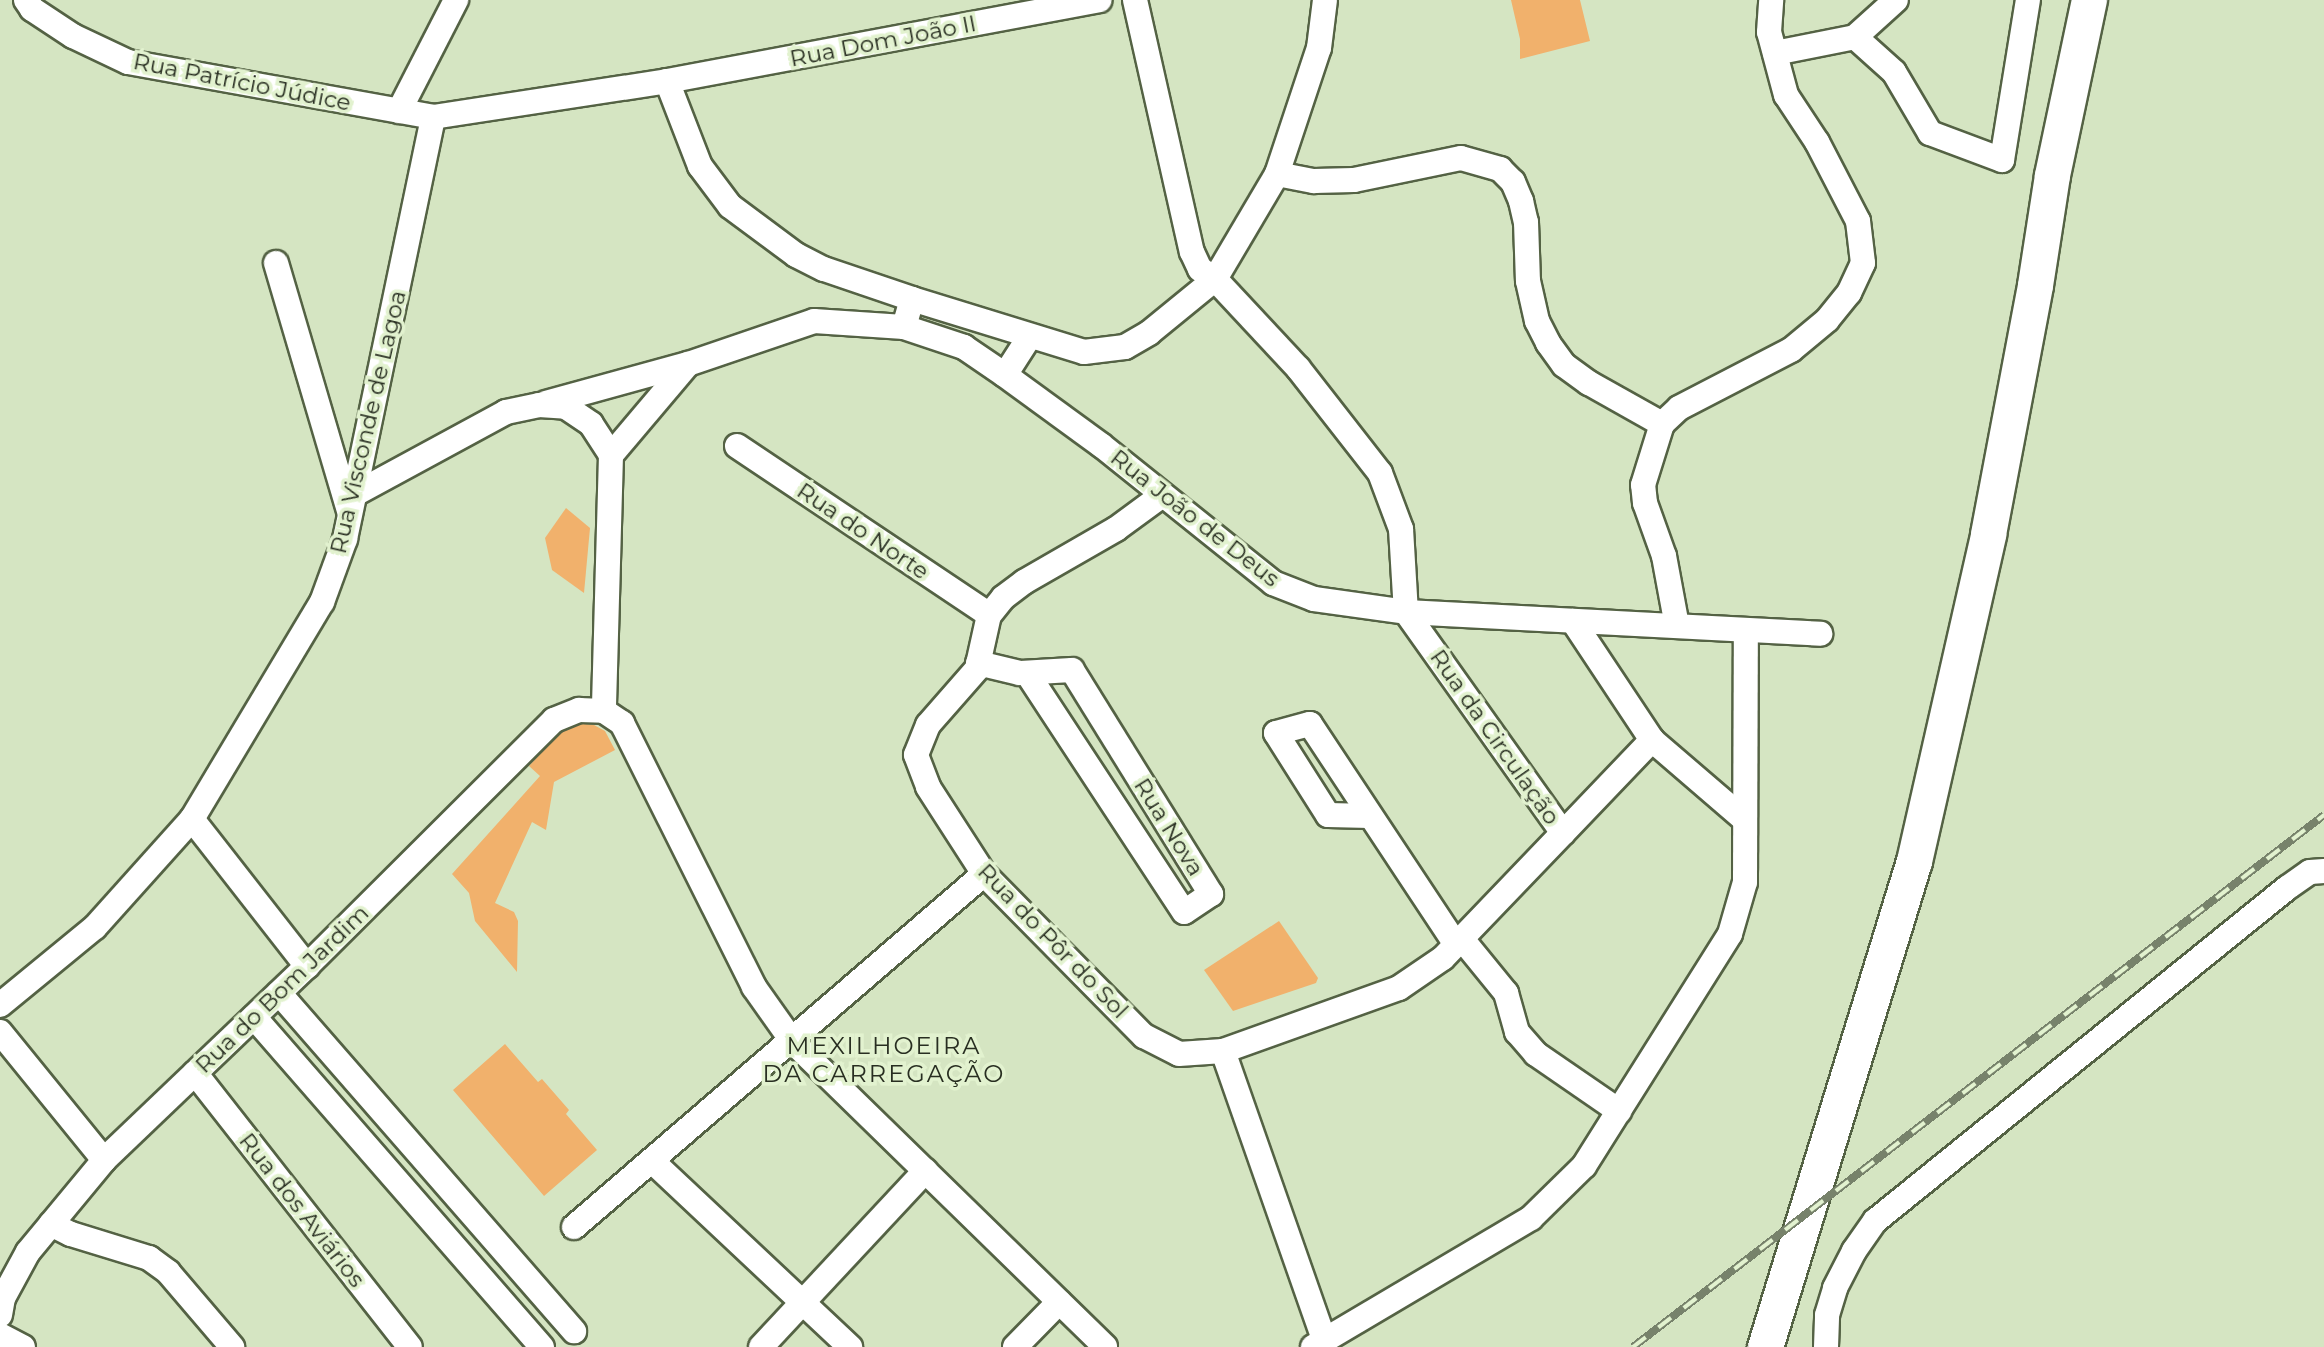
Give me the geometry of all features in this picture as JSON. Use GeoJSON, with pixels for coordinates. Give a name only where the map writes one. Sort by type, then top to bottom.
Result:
{"type":"FeatureCollection","features":[{"type":"Feature","properties":{"kind":"main road"},"geometry":{"type":"LineString","coordinates":[[1765,1347],[1914,861],[1988,534],[2035,285],[2052,175],[2089,0]]}},
{"type":"Feature","properties":{"kind":"main road"},"geometry":{"type":"LineString","coordinates":[[2035,285],[2113,0]]}},
{"type":"Feature","properties":{"kind":"street","name":"Rua Patrício Júdice"},"geometry":{"type":"LineString","coordinates":[[26,0],[32,9],[73,36],[128,62],[433,117]]}},
{"type":"Feature","properties":{"kind":"street"},"geometry":{"type":"LineString","coordinates":[[399,111],[457,0]]}},
{"type":"Feature","properties":{"kind":"street","name":"Rua Dom João II"},"geometry":{"type":"LineString","coordinates":[[433,117],[667,81],[1100,0]]}},
{"type":"Feature","properties":{"kind":"street"},"geometry":{"type":"LineString","coordinates":[[1135,0],[1192,252],[1200,269],[1215,279],[1298,368],[1380,473],[1402,529],[1406,612]]}},
{"type":"Feature","properties":{"kind":"street"},"geometry":{"type":"LineString","coordinates":[[667,81],[700,166],[730,206],[796,255],[824,269],[912,299],[1084,352],[1125,346],[1149,333],[1215,279],[1277,174],[1319,48],[1325,0]]}},
{"type":"Feature","properties":{"kind":"street"},"geometry":{"type":"LineString","coordinates":[[1677,626],[1664,556],[1645,503],[1643,485],[1662,424],[1679,408],[1791,350],[1827,320],[1849,293],[1863,262],[1858,221],[1817,142],[1786,95],[1769,32],[1771,0]]}},
{"type":"Feature","properties":{"kind":"street"},"geometry":{"type":"LineString","coordinates":[[1775,53],[1854,37],[1896,0]]}},
{"type":"Feature","properties":{"kind":"street"},"geometry":{"type":"LineString","coordinates":[[1854,37],[1894,72],[1930,133],[2002,160],[2028,0]]}},
{"type":"Feature","properties":{"kind":"street","name":"Rua Visconde de Lagoa"},"geometry":{"type":"LineString","coordinates":[[0,1005],[95,927],[192,819],[322,602],[345,539],[353,505],[433,117]]}},
{"type":"Feature","properties":{"kind":"street"},"geometry":{"type":"LineString","coordinates":[[1277,174],[1314,181],[1354,180],[1461,158],[1500,169],[1514,182],[1521,201],[1526,222],[1528,281],[1537,321],[1548,342],[1564,365],[1589,383],[1662,424]]}},
{"type":"Feature","properties":{"kind":"street"},"geometry":{"type":"LineString","coordinates":[[276,263],[353,505]]}},
{"type":"Feature","properties":{"kind":"street"},"geometry":{"type":"LineString","coordinates":[[904,327],[912,299]]}},
{"type":"Feature","properties":{"kind":"street","name":"Rua João de Deus"},"geometry":{"type":"LineString","coordinates":[[353,505],[506,412],[688,364],[814,321],[904,327],[964,347],[1101,446],[1273,583],[1314,599],[1406,612],[1820,634]]}},
{"type":"Feature","properties":{"kind":"street"},"geometry":{"type":"LineString","coordinates":[[1005,375],[1030,336]]}},
{"type":"Feature","properties":{"kind":"street"},"geometry":{"type":"LineString","coordinates":[[611,455],[688,364]]}},
{"type":"Feature","properties":{"kind":"street"},"geometry":{"type":"LineString","coordinates":[[539,405],[566,407],[591,424],[611,455],[604,711],[622,723],[754,987],[793,1042],[1105,1347]]}},
{"type":"Feature","properties":{"kind":"street","name":"Rua do Norte"},"geometry":{"type":"LineString","coordinates":[[737,446],[989,615]]}},
{"type":"Feature","properties":{"kind":"street"},"geometry":{"type":"LineString","coordinates":[[989,615],[1003,598],[1024,582],[1116,529],[1161,496]]}},
{"type":"Feature","properties":{"kind":"street","name":"Rua da Circulação"},"geometry":{"type":"LineString","coordinates":[[1223,1051],[1399,988],[1443,958],[1563,834],[1406,612]]}},
{"type":"Feature","properties":{"kind":"street","name":"Rua do Pôr do Sol"},"geometry":{"type":"LineString","coordinates":[[989,615],[977,669],[928,725],[916,755],[928,787],[984,874],[1144,1036],[1179,1054],[1223,1051]]}},
{"type":"Feature","properties":{"kind":"street"},"geometry":{"type":"LineString","coordinates":[[1573,621],[1652,740],[1744,819]]}},
{"type":"Feature","properties":{"kind":"street"},"geometry":{"type":"LineString","coordinates":[[1223,1051],[1319,1343],[1531,1218],[1584,1166],[1730,934],[1745,883],[1746,630]]}},
{"type":"Feature","properties":{"kind":"street","name":"Rua Nova"},"geometry":{"type":"LineString","coordinates":[[978,663],[1027,673],[1072,670],[1211,894],[1184,912],[1027,673]]}},
{"type":"Feature","properties":{"kind":"street","name":"Rua do Bom Jardim"},"geometry":{"type":"LineString","coordinates":[[0,1315],[3,1297],[28,1252],[104,1160],[307,966],[554,720],[579,710],[604,711]]}},
{"type":"Feature","properties":{"kind":"street"},"geometry":{"type":"LineString","coordinates":[[1563,834],[1652,740]]}},
{"type":"Feature","properties":{"kind":"street"},"geometry":{"type":"LineString","coordinates":[[1370,816],[1459,942],[1506,993],[1517,1032],[1536,1054],[1619,1111]]}},
{"type":"Feature","properties":{"kind":"street"},"geometry":{"type":"LineString","coordinates":[[192,819],[307,966]]}},
{"type":"Feature","properties":{"kind":"street"},"geometry":{"type":"LineString","coordinates":[[1826,1347],[1827,1315],[1835,1287],[1875,1221],[2287,888],[2310,872],[2324,871]]}},
{"type":"Feature","properties":{"kind":"street"},"geometry":{"type":"LineString","coordinates":[[574,1227],[793,1042],[984,874]]}},
{"type":"Feature","properties":{"kind":"street"},"geometry":{"type":"LineString","coordinates":[[279,993],[575,1331]]}},
{"type":"Feature","properties":{"kind":"street"},"geometry":{"type":"LineString","coordinates":[[254,1017],[542,1347]]}},
{"type":"Feature","properties":{"kind":"street"},"geometry":{"type":"LineString","coordinates":[[0,1032],[104,1160]]}},
{"type":"Feature","properties":{"kind":"street","name":"Rua dos Aviários"},"geometry":{"type":"LineString","coordinates":[[195,1073],[410,1347]]}},
{"type":"Feature","properties":{"kind":"street"},"geometry":{"type":"LineString","coordinates":[[652,1161],[850,1347]]}},
{"type":"Feature","properties":{"kind":"street"},"geometry":{"type":"LineString","coordinates":[[761,1347],[925,1171]]}},
{"type":"Feature","properties":{"kind":"street"},"geometry":{"type":"LineString","coordinates":[[51,1224],[71,1234],[149,1258],[168,1272],[232,1347]]}},
{"type":"Feature","properties":{"kind":"street"},"geometry":{"type":"LineString","coordinates":[[1015,1347],[1059,1302]]}},
{"type":"Feature","properties":{"kind":"street"},"geometry":{"type":"LineString","coordinates":[[0,1335],[23,1347]]}},
{"type":"Feature","properties":{"kind":"shaded area"},"geometry":{"type":"Polygon","coordinates":[[[1511,0],[1580,0],[1590,41],[1520,59],[1520,39],[1511,0]]]}},
{"type":"Feature","properties":{"kind":"shaded area"},"geometry":{"type":"Polygon","coordinates":[[[566,508],[590,528],[584,593],[552,570],[545,538],[566,508]]]}},
{"type":"Feature","properties":{"kind":"shaded area"},"geometry":{"type":"Polygon","coordinates":[[[578,723],[594,725],[605,731],[615,750],[554,782],[546,830],[532,822],[495,903],[514,912],[518,921],[517,972],[475,921],[469,893],[452,874],[540,776],[529,766],[560,732],[578,723]]]}},
{"type":"Feature","properties":{"kind":"shaded area"},"geometry":{"type":"Polygon","coordinates":[[[1279,921],[1318,978],[1316,983],[1233,1011],[1204,970],[1279,921]]]}},
{"type":"Feature","properties":{"kind":"shaded area"},"geometry":{"type":"Polygon","coordinates":[[[505,1044],[538,1082],[542,1079],[569,1110],[566,1114],[597,1150],[544,1196],[453,1090],[505,1044]]]}},
{"type":"Feature","properties":{"kind":"railway"},"geometry":{"type":"LineString","coordinates":[[1633,1347],[2324,815]]}},
{"type":"Feature","properties":{"kind":"district","name":"MEXILHOEIRA DA CARREGAÇÃO"},"geometry":{"type":"Point","coordinates":[884,1060]}}]}
